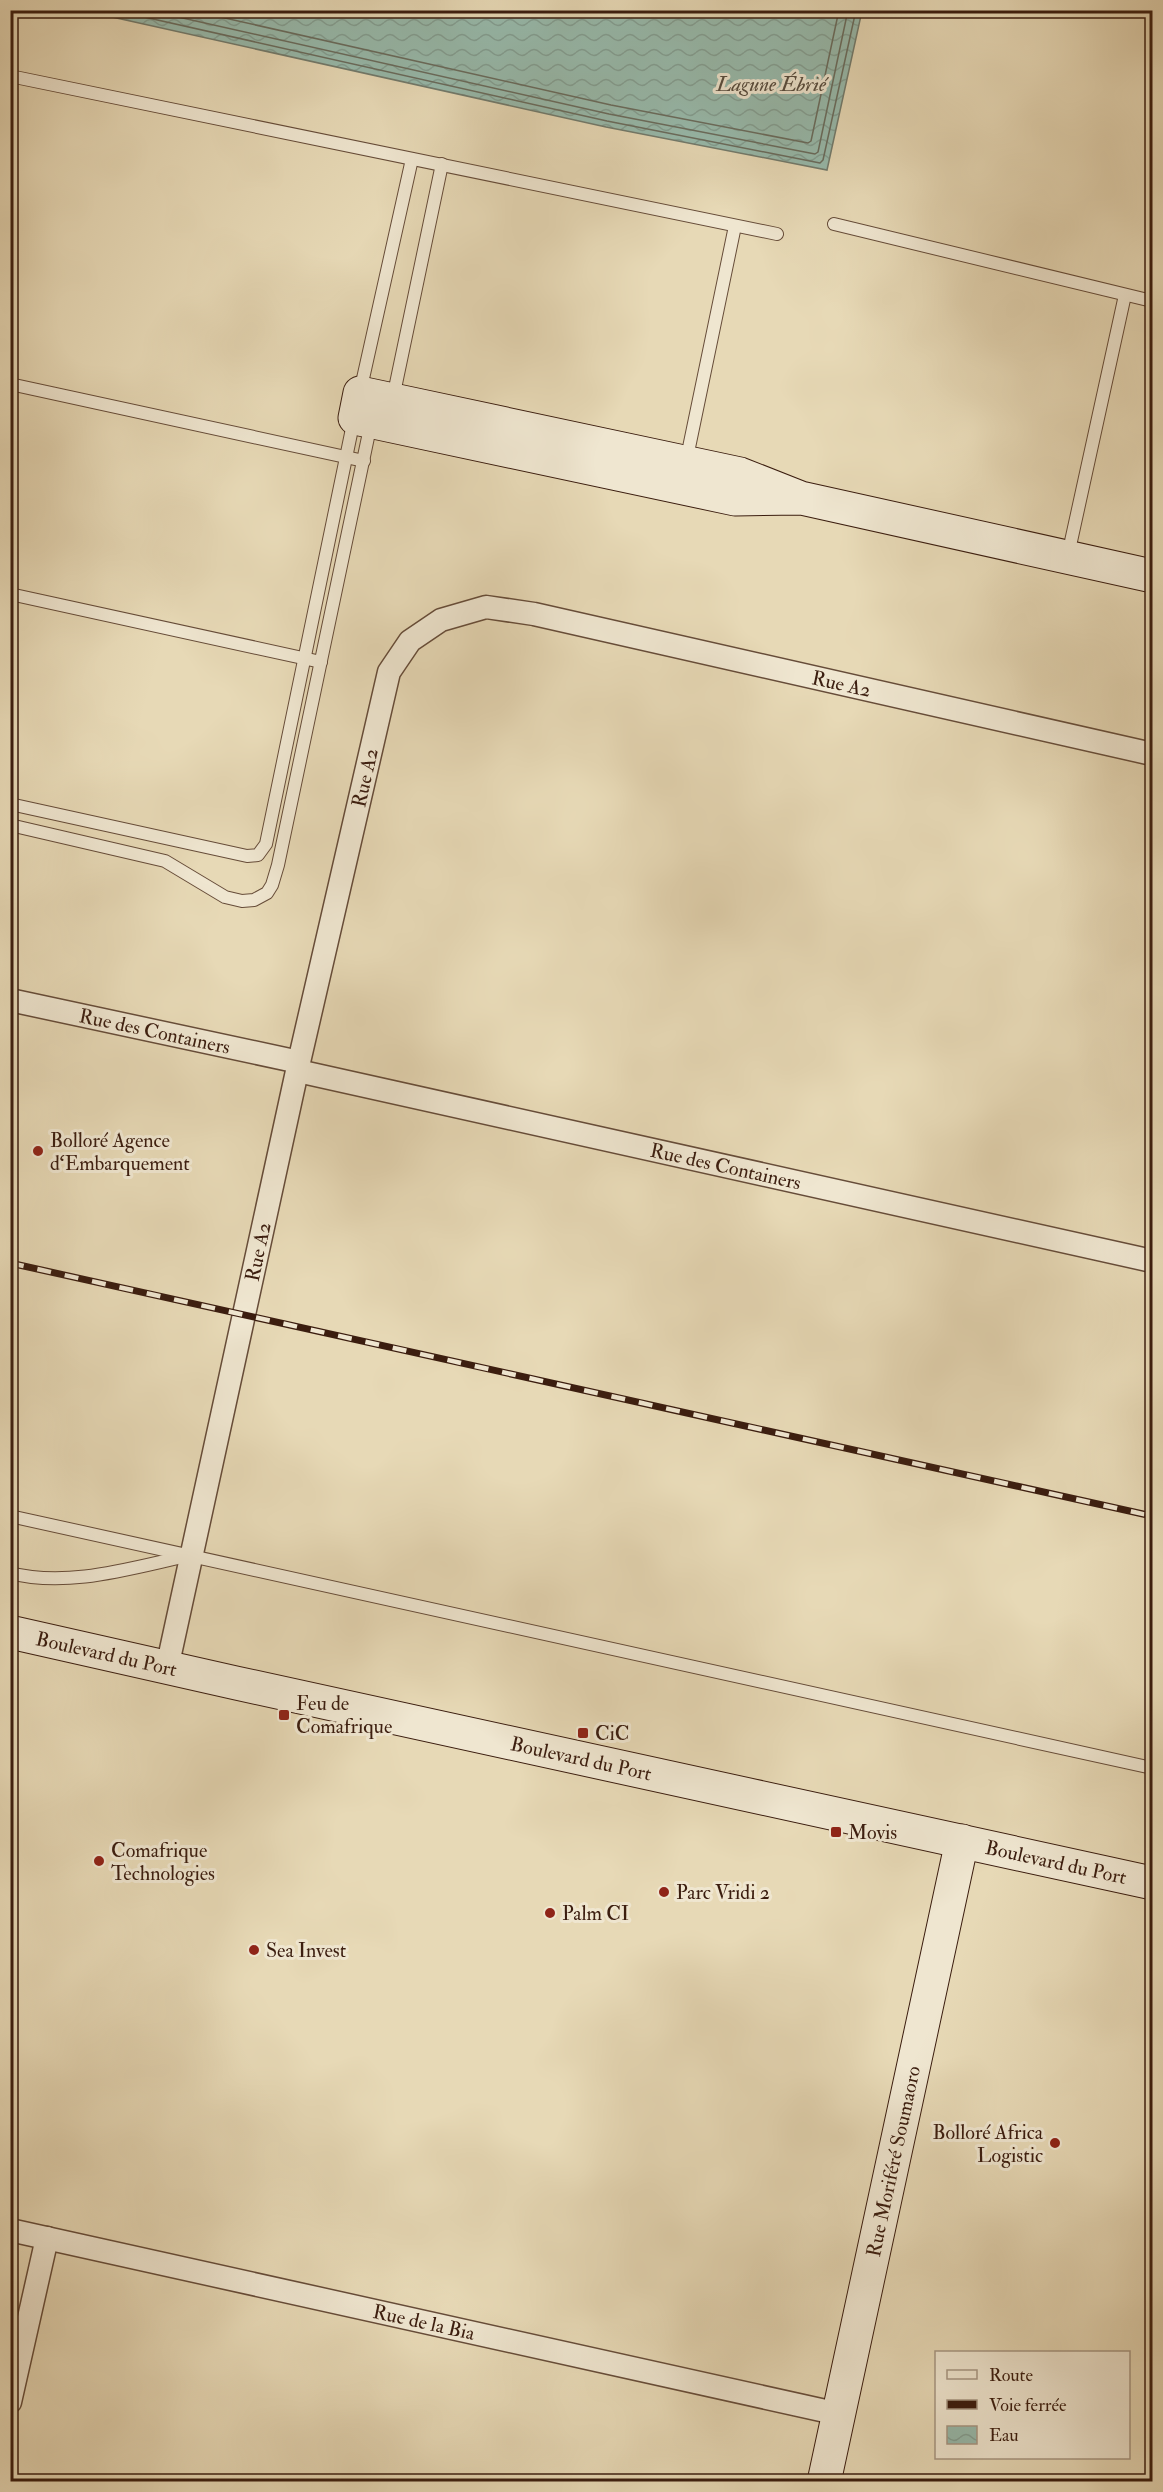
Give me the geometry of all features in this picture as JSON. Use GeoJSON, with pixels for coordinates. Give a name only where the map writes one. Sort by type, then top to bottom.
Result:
{"type":"FeatureCollection","features":[{"type":"Feature","properties":{"kind":"street"},"geometry":{"type":"LineString","coordinates":[[374,409],[684,475],[740,474],[801,498],[1067,559],[1152,576]]}},
{"type":"Feature","properties":{"kind":"street","name":"Rue A2"},"geometry":{"type":"LineString","coordinates":[[167,1668],[298,1067],[389,672],[410,641],[441,620],[486,607],[534,614],[1152,754]]}},
{"type":"Feature","properties":{"kind":"street","name":"Rue des Containers"},"geometry":{"type":"LineString","coordinates":[[10,1000],[1152,1261]]}},
{"type":"Feature","properties":{"kind":"street","name":"Boulevard du Port"},"geometry":{"type":"LineString","coordinates":[[10,1632],[1152,1883]]}},
{"type":"Feature","properties":{"kind":"street","name":"Rue Moriféré Soumaoro"},"geometry":{"type":"LineString","coordinates":[[824,2481],[962,1841]]}},
{"type":"Feature","properties":{"kind":"street","name":"Rue de la Bia"},"geometry":{"type":"LineString","coordinates":[[10,2230],[839,2414]]}},
{"type":"Feature","properties":{"kind":"street"},"geometry":{"type":"LineString","coordinates":[[10,2402],[47,2238]]}},
{"type":"Feature","properties":{"kind":"lane"},"geometry":{"type":"LineString","coordinates":[[10,76],[777,234]]}},
{"type":"Feature","properties":{"kind":"lane"},"geometry":{"type":"LineString","coordinates":[[10,825],[165,861],[225,897],[242,901],[254,900],[267,893],[275,875],[364,461],[412,159]]}},
{"type":"Feature","properties":{"kind":"lane"},"geometry":{"type":"LineString","coordinates":[[10,804],[247,856],[258,855],[266,844],[346,458],[374,409],[442,164]]}},
{"type":"Feature","properties":{"kind":"lane"},"geometry":{"type":"LineString","coordinates":[[834,224],[1152,301]]}},
{"type":"Feature","properties":{"kind":"lane"},"geometry":{"type":"LineString","coordinates":[[684,475],[735,226]]}},
{"type":"Feature","properties":{"kind":"lane"},"geometry":{"type":"LineString","coordinates":[[1067,559],[1125,296]]}},
{"type":"Feature","properties":{"kind":"lane"},"geometry":{"type":"LineString","coordinates":[[10,384],[364,461]]}},
{"type":"Feature","properties":{"kind":"lane"},"geometry":{"type":"LineString","coordinates":[[10,594],[321,662]]}},
{"type":"Feature","properties":{"kind":"lane"},"geometry":{"type":"LineString","coordinates":[[10,1516],[1152,1768]]}},
{"type":"Feature","properties":{"kind":"lane"},"geometry":{"type":"LineString","coordinates":[[10,1574],[24,1577],[57,1578],[103,1574],[191,1555]]}},
{"type":"Feature","properties":{"kind":"water","name":"Lagune Ébrié"},"geometry":{"type":"Polygon","coordinates":[[[862,10],[827,170],[606,127],[85,11],[862,10]]]}},
{"type":"Feature","properties":{"kind":"railway"},"geometry":{"type":"LineString","coordinates":[[10,1263],[1152,1516]]}},
{"type":"Feature","properties":{"kind":"place","name":"Bolloré Agence d‘Embarquement"},"geometry":{"type":"Point","coordinates":[38,1151]}},
{"type":"Feature","properties":{"kind":"place","name":"Feu de Comafrique"},"geometry":{"type":"Point","coordinates":[284,1715]}},
{"type":"Feature","properties":{"kind":"place","name":"CiC"},"geometry":{"type":"Point","coordinates":[583,1733]}},
{"type":"Feature","properties":{"kind":"place","name":"Movis"},"geometry":{"type":"Point","coordinates":[836,1832]}},
{"type":"Feature","properties":{"kind":"place","name":"Comafrique Technologies"},"geometry":{"type":"Point","coordinates":[99,1861]}},
{"type":"Feature","properties":{"kind":"place","name":"Parc Vridi 2"},"geometry":{"type":"Point","coordinates":[664,1892]}},
{"type":"Feature","properties":{"kind":"place","name":"Palm CI"},"geometry":{"type":"Point","coordinates":[550,1913]}},
{"type":"Feature","properties":{"kind":"place","name":"Sea Invest"},"geometry":{"type":"Point","coordinates":[254,1950]}},
{"type":"Feature","properties":{"kind":"place","name":"Bolloré Africa Logistic"},"geometry":{"type":"Point","coordinates":[1055,2143]}}]}
